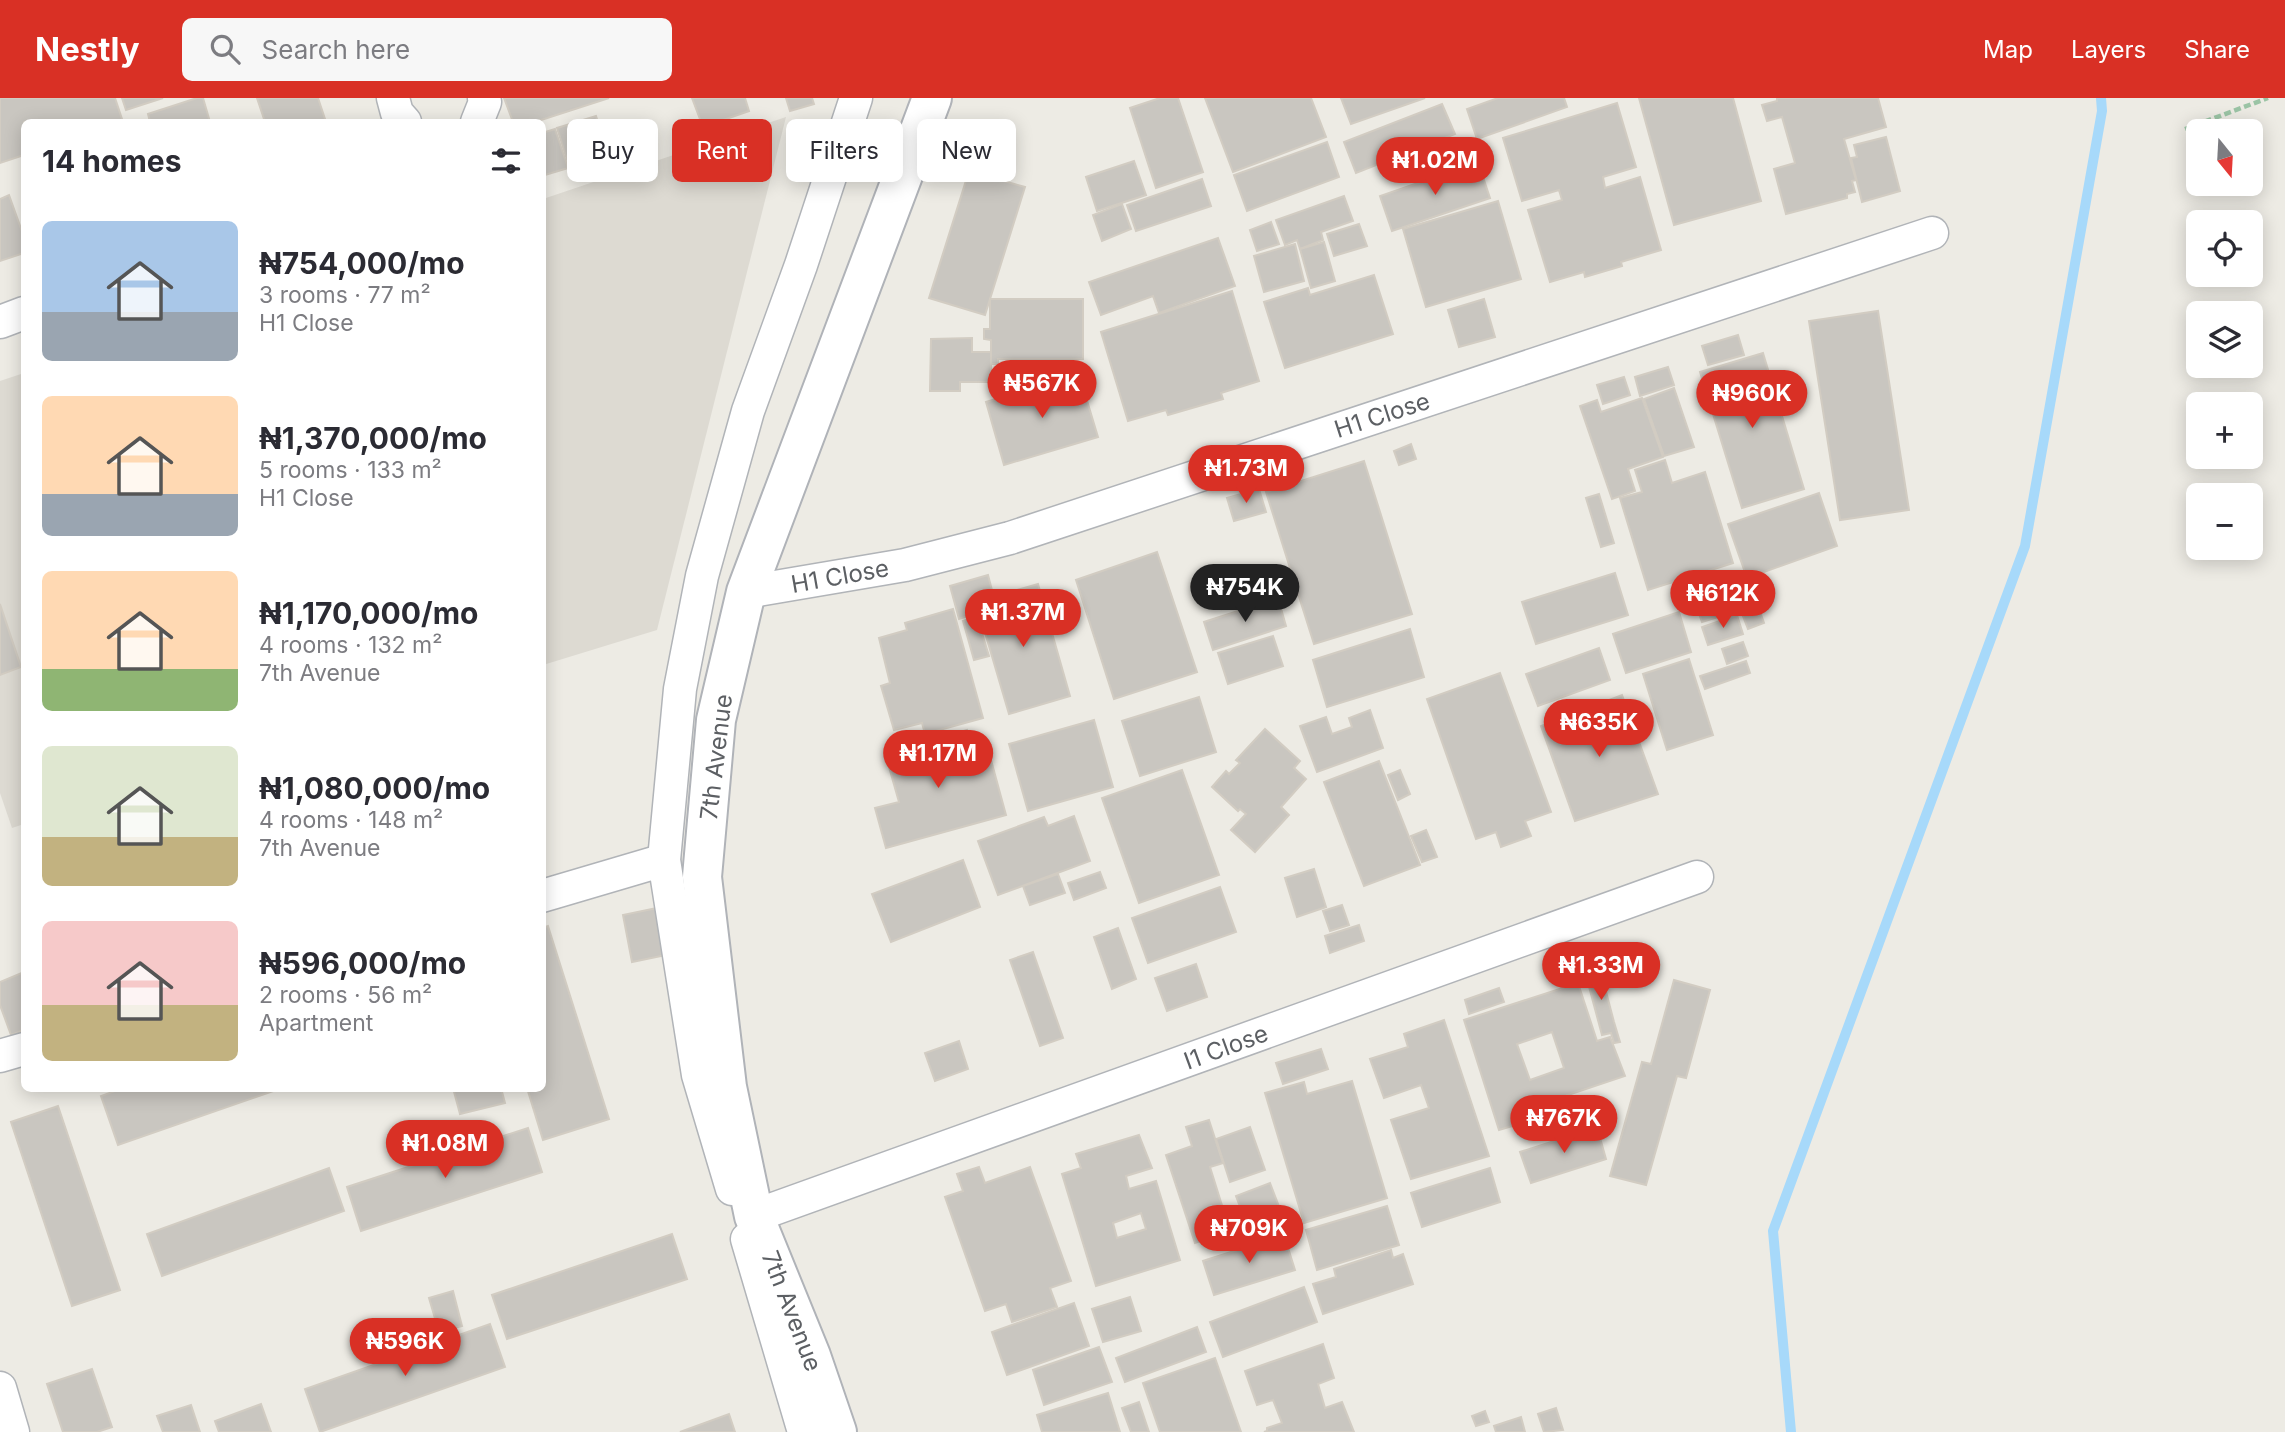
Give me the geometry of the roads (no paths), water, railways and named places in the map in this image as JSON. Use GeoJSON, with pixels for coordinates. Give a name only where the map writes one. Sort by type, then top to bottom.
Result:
{"type":"FeatureCollection","features":[{"type":"Feature","properties":{"kind":"main road","name":"7th Avenue"},"geometry":{"type":"LineString","coordinates":[[837,1432],[811,1356],[754,1216],[727,1087],[702,877],[716,720],[746,592],[932,98]]}},
{"type":"Feature","properties":{"kind":"street"},"geometry":{"type":"LineString","coordinates":[[393,98],[397,113],[402,119]]}},
{"type":"Feature","properties":{"kind":"street"},"geometry":{"type":"LineString","coordinates":[[478,119],[484,98]]}},
{"type":"Feature","properties":{"kind":"street"},"geometry":{"type":"LineString","coordinates":[[804,1432],[698,1075],[664,860],[680,689],[702,576],[748,411],[801,265],[856,98]]}},
{"type":"Feature","properties":{"kind":"street","name":"H1 Close"},"geometry":{"type":"LineString","coordinates":[[746,592],[905,565],[1010,538],[1931,233]]}},
{"type":"Feature","properties":{"kind":"street"},"geometry":{"type":"LineString","coordinates":[[0,322],[21,314]]}},
{"type":"Feature","properties":{"kind":"street"},"geometry":{"type":"LineString","coordinates":[[546,895],[664,860]]}},
{"type":"Feature","properties":{"kind":"street","name":"I1 Close"},"geometry":{"type":"LineString","coordinates":[[754,1216],[1698,877]]}},
{"type":"Feature","properties":{"kind":"street"},"geometry":{"type":"LineString","coordinates":[[0,1056],[21,1050]]}},
{"type":"Feature","properties":{"kind":"street"},"geometry":{"type":"LineString","coordinates":[[0,1388],[13,1432]]}},
{"type":"Feature","properties":{"kind":"waterway"},"geometry":{"type":"LineString","coordinates":[[1791,1432],[1773,1231],[2025,546],[2102,111],[2101,98]]}}]}
